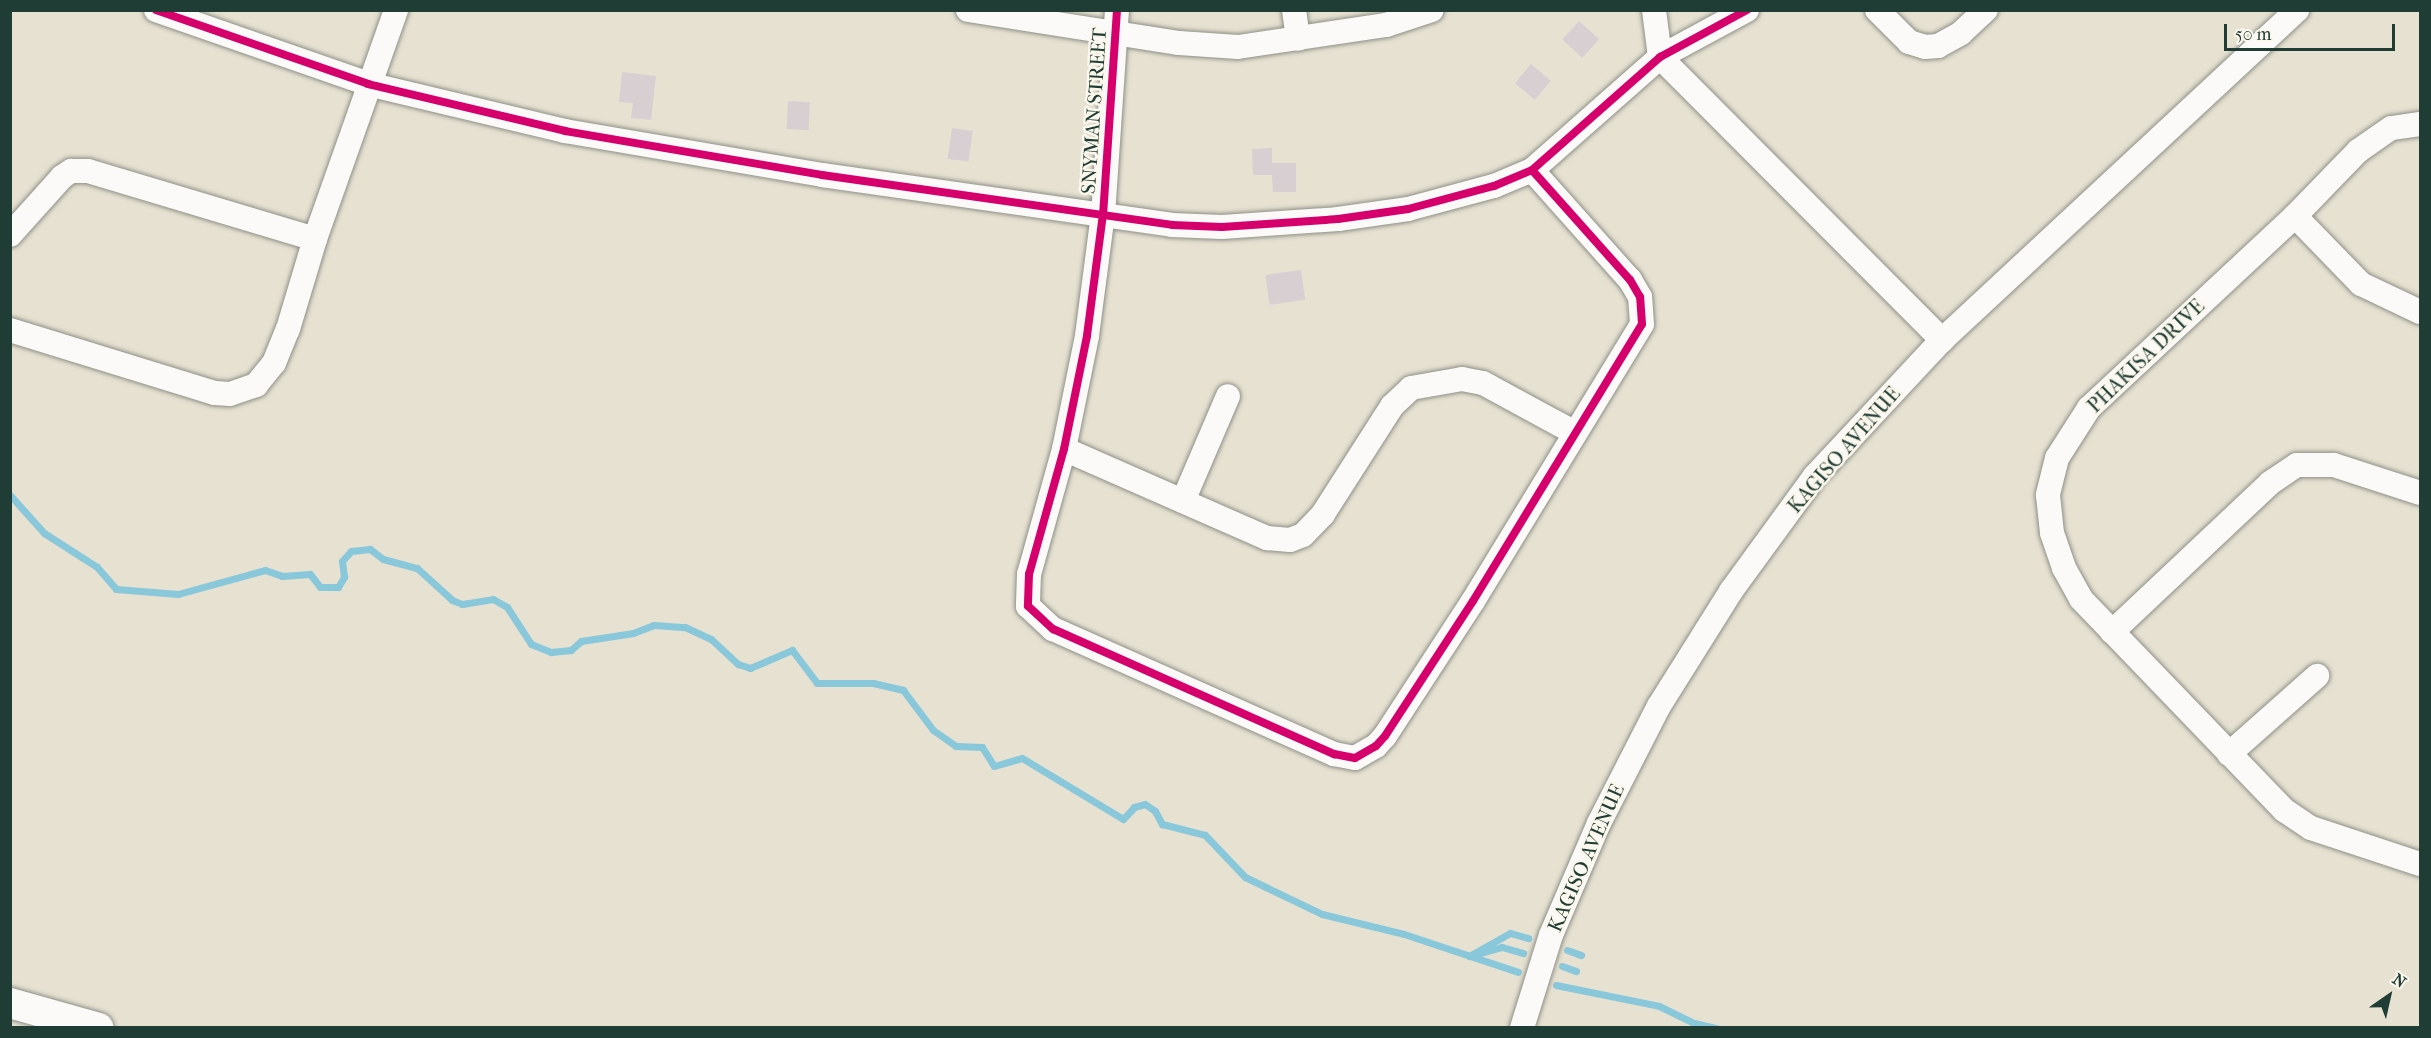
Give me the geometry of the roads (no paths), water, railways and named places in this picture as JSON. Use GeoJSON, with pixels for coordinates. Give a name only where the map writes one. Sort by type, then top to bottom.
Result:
{"type":"FeatureCollection","features":[{"type":"Feature","properties":{"kind":"main road"},"geometry":{"type":"LineString","coordinates":[[10,1003],[99,1028]]}},
{"type":"Feature","properties":{"kind":"street"},"geometry":{"type":"LineString","coordinates":[[156,10],[368,84],[484,115],[641,146],[1103,214],[1222,227],[1338,219],[1456,198],[1532,170],[1660,57],[1748,10]]}},
{"type":"Feature","properties":{"kind":"street"},"geometry":{"type":"LineString","coordinates":[[10,330],[215,393],[241,392],[256,385],[274,363],[368,84],[396,10]]}},
{"type":"Feature","properties":{"kind":"street"},"geometry":{"type":"LineString","coordinates":[[968,10],[1118,22],[1238,47],[1386,25],[1432,10]]}},
{"type":"Feature","properties":{"kind":"street"},"geometry":{"type":"LineString","coordinates":[[1294,10],[1298,39]]}},
{"type":"Feature","properties":{"kind":"street"},"geometry":{"type":"LineString","coordinates":[[1654,10],[1660,57],[1942,339]]}},
{"type":"Feature","properties":{"kind":"street"},"geometry":{"type":"LineString","coordinates":[[1877,10],[1909,42],[1924,47],[1938,46],[1962,33],[1986,10]]}},
{"type":"Feature","properties":{"kind":"street","name":"KAGISO AVENUE"},"geometry":{"type":"LineString","coordinates":[[1522,1028],[1551,935],[1599,823],[1659,706],[1731,591],[1815,476],[1942,339],[2297,10]]}},
{"type":"Feature","properties":{"kind":"street","name":"SNYMAN STREET"},"geometry":{"type":"LineString","coordinates":[[1118,22],[1103,214],[1087,336],[1064,449],[1026,593],[1028,606],[1038,618],[1053,629],[1334,754],[1355,758],[1376,746],[1385,736],[1635,338],[1643,312],[1640,297],[1630,280],[1532,170]]}},
{"type":"Feature","properties":{"kind":"street","name":"PHAKISA DRIVE"},"geometry":{"type":"LineString","coordinates":[[2421,124],[2391,128],[2375,137],[2295,216],[2088,408],[2057,458],[2048,495],[2052,533],[2064,568],[2081,599],[2284,810],[2311,828],[2421,864]]}},
{"type":"Feature","properties":{"kind":"street"},"geometry":{"type":"LineString","coordinates":[[10,235],[62,177],[71,171],[88,171],[315,239]]}},
{"type":"Feature","properties":{"kind":"street"},"geometry":{"type":"LineString","coordinates":[[2295,216],[2361,284],[2421,312]]}},
{"type":"Feature","properties":{"kind":"street"},"geometry":{"type":"LineString","coordinates":[[1064,449],[1267,538],[1290,540],[1303,535],[1323,514],[1392,406],[1411,388],[1433,382],[1462,379],[1483,383],[1575,433]]}},
{"type":"Feature","properties":{"kind":"street"},"geometry":{"type":"LineString","coordinates":[[1183,501],[1228,396]]}},
{"type":"Feature","properties":{"kind":"street"},"geometry":{"type":"LineString","coordinates":[[2112,632],[2270,483],[2297,465],[2334,465],[2421,493]]}},
{"type":"Feature","properties":{"kind":"street"},"geometry":{"type":"LineString","coordinates":[[2229,754],[2317,676]]}},
{"type":"Feature","properties":{"kind":"waterway"},"geometry":{"type":"LineString","coordinates":[[10,495],[44,533],[97,567],[116,589],[178,594],[265,570],[282,576],[310,574],[320,587],[338,587],[344,577],[342,561],[351,551],[370,549],[383,559],[417,568],[452,600],[462,604],[493,599],[507,607],[531,644],[551,652],[571,650],[581,641],[633,633],[654,625],[685,627],[711,639],[738,664],[750,668],[792,650],[817,683],[873,683],[903,690],[933,730],[956,746],[982,747],[994,766],[1022,758],[1123,819],[1134,807],[1145,804],[1155,811],[1162,824],[1205,835],[1245,877],[1322,914],[1404,934],[1518,972]]}},
{"type":"Feature","properties":{"kind":"waterway"},"geometry":{"type":"LineString","coordinates":[[1469,956],[1510,933],[1528,938]]}},
{"type":"Feature","properties":{"kind":"waterway"},"geometry":{"type":"LineString","coordinates":[[1477,954],[1502,947],[1523,953]]}},
{"type":"Feature","properties":{"kind":"waterway"},"geometry":{"type":"LineString","coordinates":[[1567,950],[1581,955]]}},
{"type":"Feature","properties":{"kind":"waterway"},"geometry":{"type":"LineString","coordinates":[[1562,966],[1576,971]]}},
{"type":"Feature","properties":{"kind":"waterway"},"geometry":{"type":"LineString","coordinates":[[1556,985],[1659,1006],[1694,1023],[1716,1028]]}}]}
